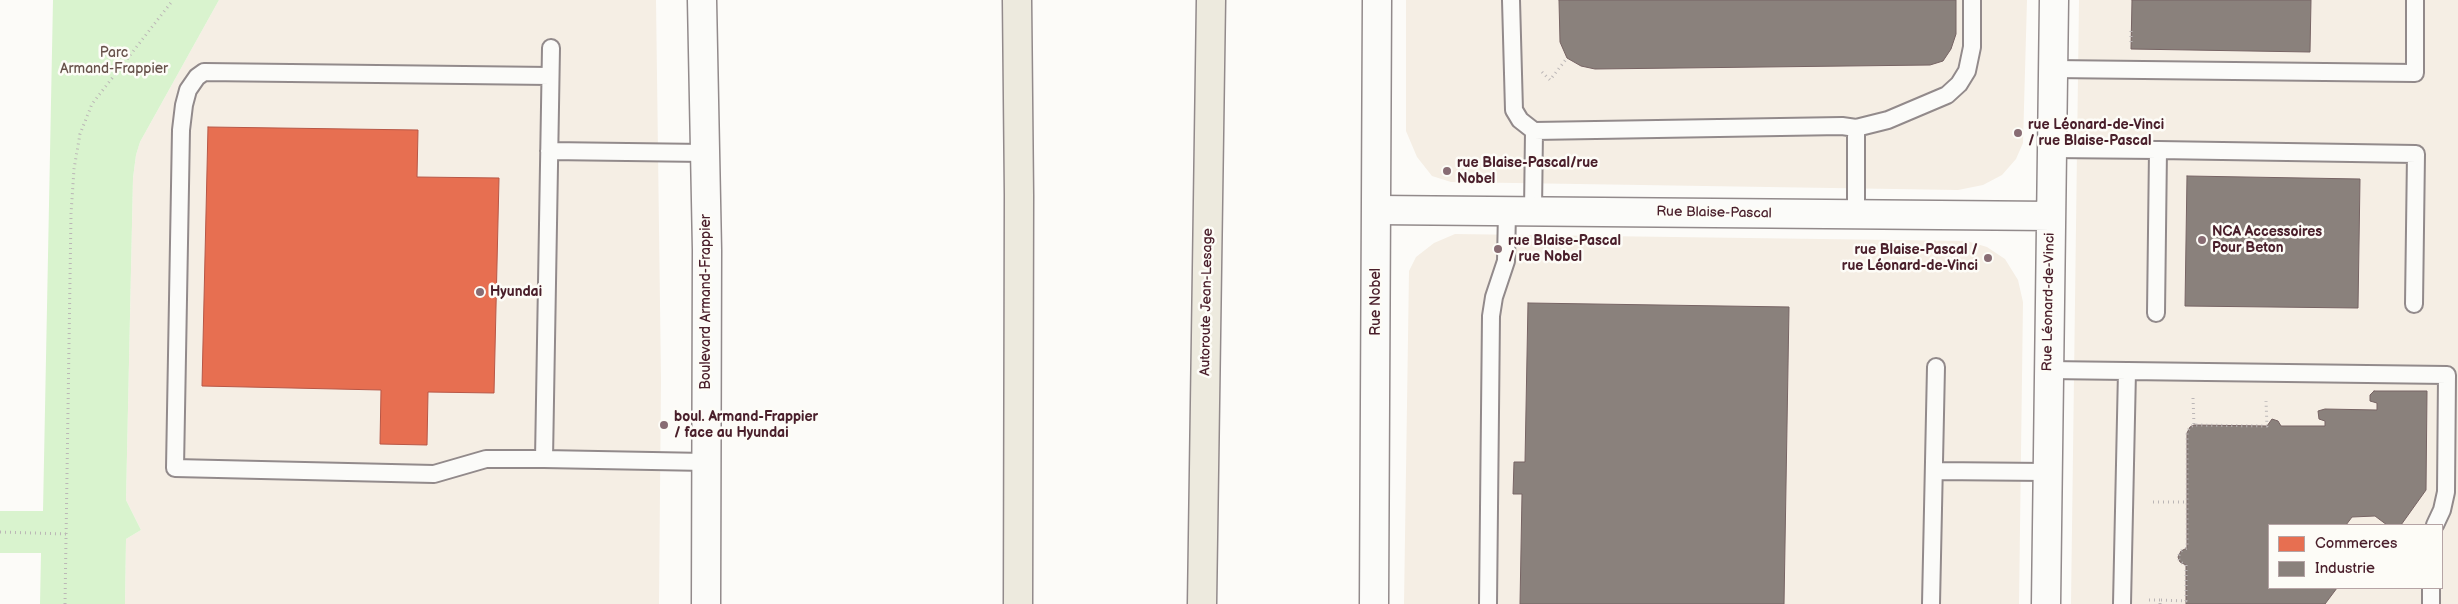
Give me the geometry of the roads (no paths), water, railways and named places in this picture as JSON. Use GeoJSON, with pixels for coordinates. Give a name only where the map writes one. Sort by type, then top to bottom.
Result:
{"type":"FeatureCollection","features":[{"type":"Feature","properties":{"kind":"highway"},"geometry":{"type":"LineString","coordinates":[[1017,0],[1019,195],[1018,604]]}},
{"type":"Feature","properties":{"kind":"highway","name":"Autoroute Jean-Lesage"},"geometry":{"type":"LineString","coordinates":[[1202,604],[1211,0]]}},
{"type":"Feature","properties":{"kind":"street","name":"Boulevard Armand-Frappier"},"geometry":{"type":"LineString","coordinates":[[702,0],[705,152],[706,604]]}},
{"type":"Feature","properties":{"kind":"street","name":"Rue Nobel"},"geometry":{"type":"LineString","coordinates":[[1374,604],[1377,0]]}},
{"type":"Feature","properties":{"kind":"street","name":"Rue Léonard-de-Vinci"},"geometry":{"type":"LineString","coordinates":[[2046,604],[2054,0]]}},
{"type":"Feature","properties":{"kind":"street","name":"Rue Blaise-Pascal"},"geometry":{"type":"LineString","coordinates":[[1377,210],[2051,216]]}},
{"type":"Feature","properties":{"kind":"lane"},"geometry":{"type":"LineString","coordinates":[[1511,0],[1514,110],[1520,120],[1534,131],[1842,126],[1856,128],[1888,120],[1947,95],[1959,84],[1967,70],[1972,47],[1972,0]]}},
{"type":"Feature","properties":{"kind":"lane"},"geometry":{"type":"LineString","coordinates":[[2053,69],[2415,73],[2414,0]]}},
{"type":"Feature","properties":{"kind":"lane"},"geometry":{"type":"LineString","coordinates":[[544,459],[551,48]]}},
{"type":"Feature","properties":{"kind":"lane"},"geometry":{"type":"LineString","coordinates":[[550,76],[204,72],[197,77],[186,98],[181,130],[175,468],[434,474],[486,459],[706,462]]}},
{"type":"Feature","properties":{"kind":"lane"},"geometry":{"type":"LineString","coordinates":[[1856,128],[1856,215]]}},
{"type":"Feature","properties":{"kind":"lane"},"geometry":{"type":"LineString","coordinates":[[1488,604],[1491,316],[1494,297],[1520,211],[1534,131]]}},
{"type":"Feature","properties":{"kind":"lane"},"geometry":{"type":"LineString","coordinates":[[2051,148],[2416,154],[2414,304]]}},
{"type":"Feature","properties":{"kind":"lane"},"geometry":{"type":"LineString","coordinates":[[2156,313],[2158,150]]}},
{"type":"Feature","properties":{"kind":"lane"},"geometry":{"type":"LineString","coordinates":[[549,151],[705,152]]}},
{"type":"Feature","properties":{"kind":"lane"},"geometry":{"type":"LineString","coordinates":[[1931,604],[1936,367]]}},
{"type":"Feature","properties":{"kind":"lane"},"geometry":{"type":"LineString","coordinates":[[2048,370],[2447,375],[2446,492],[2442,510],[2435,524]]}},
{"type":"Feature","properties":{"kind":"lane"},"geometry":{"type":"LineString","coordinates":[[2122,604],[2127,371]]}},
{"type":"Feature","properties":{"kind":"lane"},"geometry":{"type":"LineString","coordinates":[[1934,471],[2047,472]]}},
{"type":"Feature","properties":{"kind":"lane"},"geometry":{"type":"LineString","coordinates":[[2430,604],[2431,589]]}},
{"type":"Feature","properties":{"kind":"place","name":"rue Léonard-de-Vinci / rue Blaise-Pascal"},"geometry":{"type":"Point","coordinates":[2018,133]}},
{"type":"Feature","properties":{"kind":"place","name":"rue Blaise-Pascal/rue Nobel"},"geometry":{"type":"Point","coordinates":[1447,171]}},
{"type":"Feature","properties":{"kind":"place","name":"NCA Accessoires Pour Beton"},"geometry":{"type":"Point","coordinates":[2202,240]}},
{"type":"Feature","properties":{"kind":"place","name":"rue Blaise-Pascal / rue Nobel"},"geometry":{"type":"Point","coordinates":[1498,249]}},
{"type":"Feature","properties":{"kind":"place","name":"rue Blaise-Pascal / rue Léonard-de-Vinci"},"geometry":{"type":"Point","coordinates":[1988,258]}},
{"type":"Feature","properties":{"kind":"place","name":"Hyundai"},"geometry":{"type":"Point","coordinates":[480,292]}},
{"type":"Feature","properties":{"kind":"place","name":"boul. Armand-Frappier / face au Hyundai"},"geometry":{"type":"Point","coordinates":[664,425]}},
{"type":"Feature","properties":{"kind":"park label","name":"Parc Armand-Frappier"},"geometry":{"type":"Point","coordinates":[114,62]}}]}
